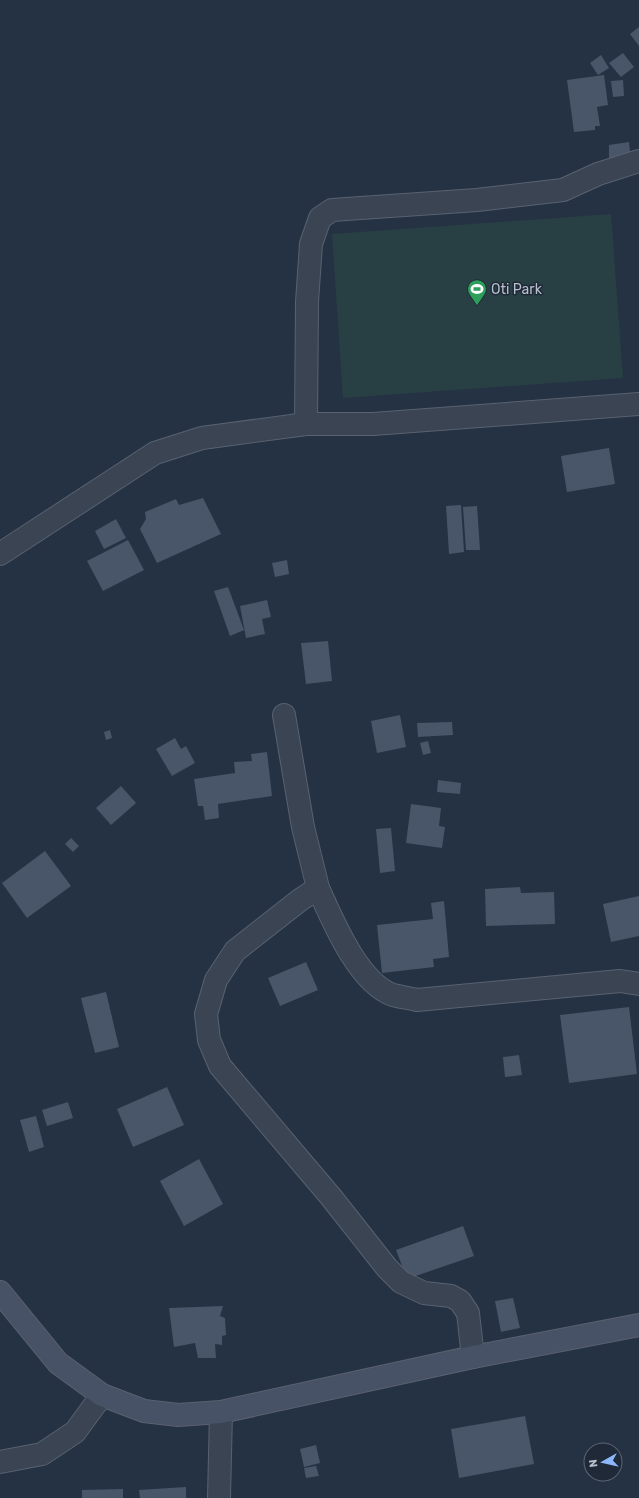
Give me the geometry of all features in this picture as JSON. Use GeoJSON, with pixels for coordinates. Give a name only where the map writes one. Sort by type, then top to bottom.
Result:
{"type":"FeatureCollection","features":[{"type":"Feature","properties":{"kind":"street"},"geometry":{"type":"LineString","coordinates":[[306,424],[307,295],[311,244],[320,218],[332,210],[477,200],[563,190],[598,174],[639,161]]}},
{"type":"Feature","properties":{"kind":"street"},"geometry":{"type":"LineString","coordinates":[[0,554],[155,453],[202,438],[306,424],[373,424],[639,404]]}},
{"type":"Feature","properties":{"kind":"street"},"geometry":{"type":"LineString","coordinates":[[284,715],[303,827],[318,888],[336,928],[351,953],[371,980],[392,994],[417,1000],[506,993],[620,981],[639,984]]}},
{"type":"Feature","properties":{"kind":"street"},"geometry":{"type":"LineString","coordinates":[[318,888],[300,900],[235,952],[216,980],[206,1014],[209,1040],[220,1066],[331,1197],[387,1268],[401,1282],[424,1293],[451,1296],[460,1301],[468,1313],[473,1356]]}},
{"type":"Feature","properties":{"kind":"street"},"geometry":{"type":"LineString","coordinates":[[0,1292],[58,1363],[102,1395],[144,1412],[178,1415],[221,1412],[473,1356],[639,1325]]}},
{"type":"Feature","properties":{"kind":"street"},"geometry":{"type":"LineString","coordinates":[[0,1462],[42,1454],[75,1432],[102,1395]]}},
{"type":"Feature","properties":{"kind":"street"},"geometry":{"type":"LineString","coordinates":[[220,1498],[221,1412]]}},
{"type":"Feature","properties":{"kind":"green space","name":"Oti Park"},"geometry":{"type":"Polygon","coordinates":[[[611,214],[623,378],[343,398],[332,234],[611,214]]]}},
{"type":"Feature","properties":{"kind":"building"},"geometry":{"type":"Polygon","coordinates":[[[639,27],[639,46],[630,34],[639,27]]]}},
{"type":"Feature","properties":{"kind":"building"},"geometry":{"type":"Polygon","coordinates":[[[623,53],[634,67],[621,77],[609,63],[623,53]]]}},
{"type":"Feature","properties":{"kind":"building"},"geometry":{"type":"Polygon","coordinates":[[[601,55],[609,68],[598,75],[590,63],[601,55]]]}},
{"type":"Feature","properties":{"kind":"building"},"geometry":{"type":"Polygon","coordinates":[[[604,75],[608,105],[597,107],[600,126],[595,126],[595,130],[574,132],[567,80],[604,75]]]}},
{"type":"Feature","properties":{"kind":"building"},"geometry":{"type":"Polygon","coordinates":[[[623,80],[624,96],[613,97],[611,81],[623,80]]]}},
{"type":"Feature","properties":{"kind":"building"},"geometry":{"type":"Polygon","coordinates":[[[629,142],[631,160],[609,161],[609,145],[629,142]]]}},
{"type":"Feature","properties":{"kind":"building"},"geometry":{"type":"Polygon","coordinates":[[[609,448],[615,484],[567,492],[561,456],[609,448]]]}},
{"type":"Feature","properties":{"kind":"building"},"geometry":{"type":"Polygon","coordinates":[[[203,498],[221,534],[157,563],[140,529],[146,519],[145,512],[176,499],[179,505],[203,498]]]}},
{"type":"Feature","properties":{"kind":"building"},"geometry":{"type":"Polygon","coordinates":[[[461,505],[464,552],[449,554],[446,506],[461,505]]]}},
{"type":"Feature","properties":{"kind":"building"},"geometry":{"type":"Polygon","coordinates":[[[477,506],[480,550],[466,550],[463,507],[477,506]]]}},
{"type":"Feature","properties":{"kind":"building"},"geometry":{"type":"Polygon","coordinates":[[[116,519],[126,538],[104,549],[95,531],[116,519]]]}},
{"type":"Feature","properties":{"kind":"building"},"geometry":{"type":"Polygon","coordinates":[[[128,540],[144,570],[103,591],[87,561],[128,540]]]}},
{"type":"Feature","properties":{"kind":"building"},"geometry":{"type":"Polygon","coordinates":[[[287,560],[289,574],[275,577],[272,563],[287,560]]]}},
{"type":"Feature","properties":{"kind":"building"},"geometry":{"type":"Polygon","coordinates":[[[228,587],[244,630],[230,636],[214,591],[228,587]]]}},
{"type":"Feature","properties":{"kind":"building"},"geometry":{"type":"Polygon","coordinates":[[[267,600],[271,617],[262,619],[265,634],[246,638],[240,606],[267,600]]]}},
{"type":"Feature","properties":{"kind":"building"},"geometry":{"type":"Polygon","coordinates":[[[328,641],[332,681],[306,684],[301,643],[328,641]]]}},
{"type":"Feature","properties":{"kind":"building"},"geometry":{"type":"Polygon","coordinates":[[[400,715],[406,747],[377,753],[371,721],[400,715]]]}},
{"type":"Feature","properties":{"kind":"building"},"geometry":{"type":"Polygon","coordinates":[[[452,722],[453,735],[418,737],[417,723],[452,722]]]}},
{"type":"Feature","properties":{"kind":"building"},"geometry":{"type":"Polygon","coordinates":[[[110,730],[112,738],[106,740],[104,732],[110,730]]]}},
{"type":"Feature","properties":{"kind":"building"},"geometry":{"type":"Polygon","coordinates":[[[175,738],[181,749],[186,746],[195,763],[172,776],[156,749],[175,738]]]}},
{"type":"Feature","properties":{"kind":"building"},"geometry":{"type":"Polygon","coordinates":[[[428,741],[431,753],[423,755],[420,743],[428,741]]]}},
{"type":"Feature","properties":{"kind":"building"},"geometry":{"type":"Polygon","coordinates":[[[267,752],[272,796],[218,804],[219,818],[205,820],[203,806],[198,806],[194,779],[235,773],[234,762],[252,761],[251,754],[267,752]]]}},
{"type":"Feature","properties":{"kind":"building"},"geometry":{"type":"Polygon","coordinates":[[[438,780],[461,783],[460,794],[437,792],[438,780]]]}},
{"type":"Feature","properties":{"kind":"building"},"geometry":{"type":"Polygon","coordinates":[[[121,786],[136,803],[111,825],[96,808],[121,786]]]}},
{"type":"Feature","properties":{"kind":"building"},"geometry":{"type":"Polygon","coordinates":[[[411,804],[441,808],[439,826],[445,827],[442,848],[406,843],[411,804]]]}},
{"type":"Feature","properties":{"kind":"building"},"geometry":{"type":"Polygon","coordinates":[[[391,828],[395,871],[380,873],[376,829],[391,828]]]}},
{"type":"Feature","properties":{"kind":"building"},"geometry":{"type":"Polygon","coordinates":[[[71,838],[79,846],[73,852],[65,844],[71,838]]]}},
{"type":"Feature","properties":{"kind":"building"},"geometry":{"type":"Polygon","coordinates":[[[45,851],[71,886],[27,918],[2,883],[45,851]]]}},
{"type":"Feature","properties":{"kind":"building"},"geometry":{"type":"Polygon","coordinates":[[[520,887],[521,893],[554,892],[555,924],[486,926],[485,889],[520,887]]]}},
{"type":"Feature","properties":{"kind":"building"},"geometry":{"type":"Polygon","coordinates":[[[639,896],[639,936],[611,942],[603,904],[639,896]]]}},
{"type":"Feature","properties":{"kind":"building"},"geometry":{"type":"Polygon","coordinates":[[[444,901],[449,957],[433,959],[434,967],[382,973],[377,925],[433,919],[431,903],[444,901]]]}},
{"type":"Feature","properties":{"kind":"building"},"geometry":{"type":"Polygon","coordinates":[[[306,962],[318,990],[280,1006],[268,978],[306,962]]]}},
{"type":"Feature","properties":{"kind":"building"},"geometry":{"type":"Polygon","coordinates":[[[106,992],[119,1047],[95,1053],[81,998],[106,992]]]}},
{"type":"Feature","properties":{"kind":"building"},"geometry":{"type":"Polygon","coordinates":[[[629,1007],[637,1074],[569,1083],[560,1015],[629,1007]]]}},
{"type":"Feature","properties":{"kind":"building"},"geometry":{"type":"Polygon","coordinates":[[[519,1055],[522,1075],[505,1077],[503,1057],[519,1055]]]}},
{"type":"Feature","properties":{"kind":"building"},"geometry":{"type":"Polygon","coordinates":[[[167,1087],[184,1125],[133,1147],[117,1109],[167,1087]]]}},
{"type":"Feature","properties":{"kind":"building"},"geometry":{"type":"Polygon","coordinates":[[[68,1102],[73,1118],[47,1126],[42,1110],[68,1102]]]}},
{"type":"Feature","properties":{"kind":"building"},"geometry":{"type":"Polygon","coordinates":[[[36,1116],[44,1147],[29,1152],[20,1120],[36,1116]]]}},
{"type":"Feature","properties":{"kind":"building"},"geometry":{"type":"Polygon","coordinates":[[[199,1159],[223,1204],[184,1226],[160,1181],[199,1159]]]}},
{"type":"Feature","properties":{"kind":"building"},"geometry":{"type":"Polygon","coordinates":[[[463,1226],[474,1256],[407,1279],[396,1250],[463,1226]]]}},
{"type":"Feature","properties":{"kind":"building"},"geometry":{"type":"Polygon","coordinates":[[[513,1298],[520,1328],[501,1332],[495,1301],[513,1298]]]}},
{"type":"Feature","properties":{"kind":"building"},"geometry":{"type":"Polygon","coordinates":[[[223,1306],[220,1316],[225,1318],[226,1335],[222,1336],[222,1345],[215,1344],[216,1358],[198,1358],[195,1343],[174,1347],[169,1308],[223,1306]]]}},
{"type":"Feature","properties":{"kind":"building"},"geometry":{"type":"Polygon","coordinates":[[[525,1416],[534,1464],[459,1478],[451,1429],[525,1416]]]}},
{"type":"Feature","properties":{"kind":"building"},"geometry":{"type":"Polygon","coordinates":[[[316,1445],[320,1463],[304,1467],[300,1449],[316,1445]]]}},
{"type":"Feature","properties":{"kind":"building"},"geometry":{"type":"Polygon","coordinates":[[[316,1466],[319,1476],[306,1478],[304,1468],[316,1466]]]}},
{"type":"Feature","properties":{"kind":"building"},"geometry":{"type":"Polygon","coordinates":[[[186,1487],[186,1498],[140,1498],[139,1490],[186,1487]]]}},
{"type":"Feature","properties":{"kind":"building"},"geometry":{"type":"Polygon","coordinates":[[[123,1489],[123,1498],[82,1498],[82,1490],[123,1489]]]}},
{"type":"Feature","properties":{"kind":"place","name":"Oti Park"},"geometry":{"type":"Point","coordinates":[477,306]}}]}
